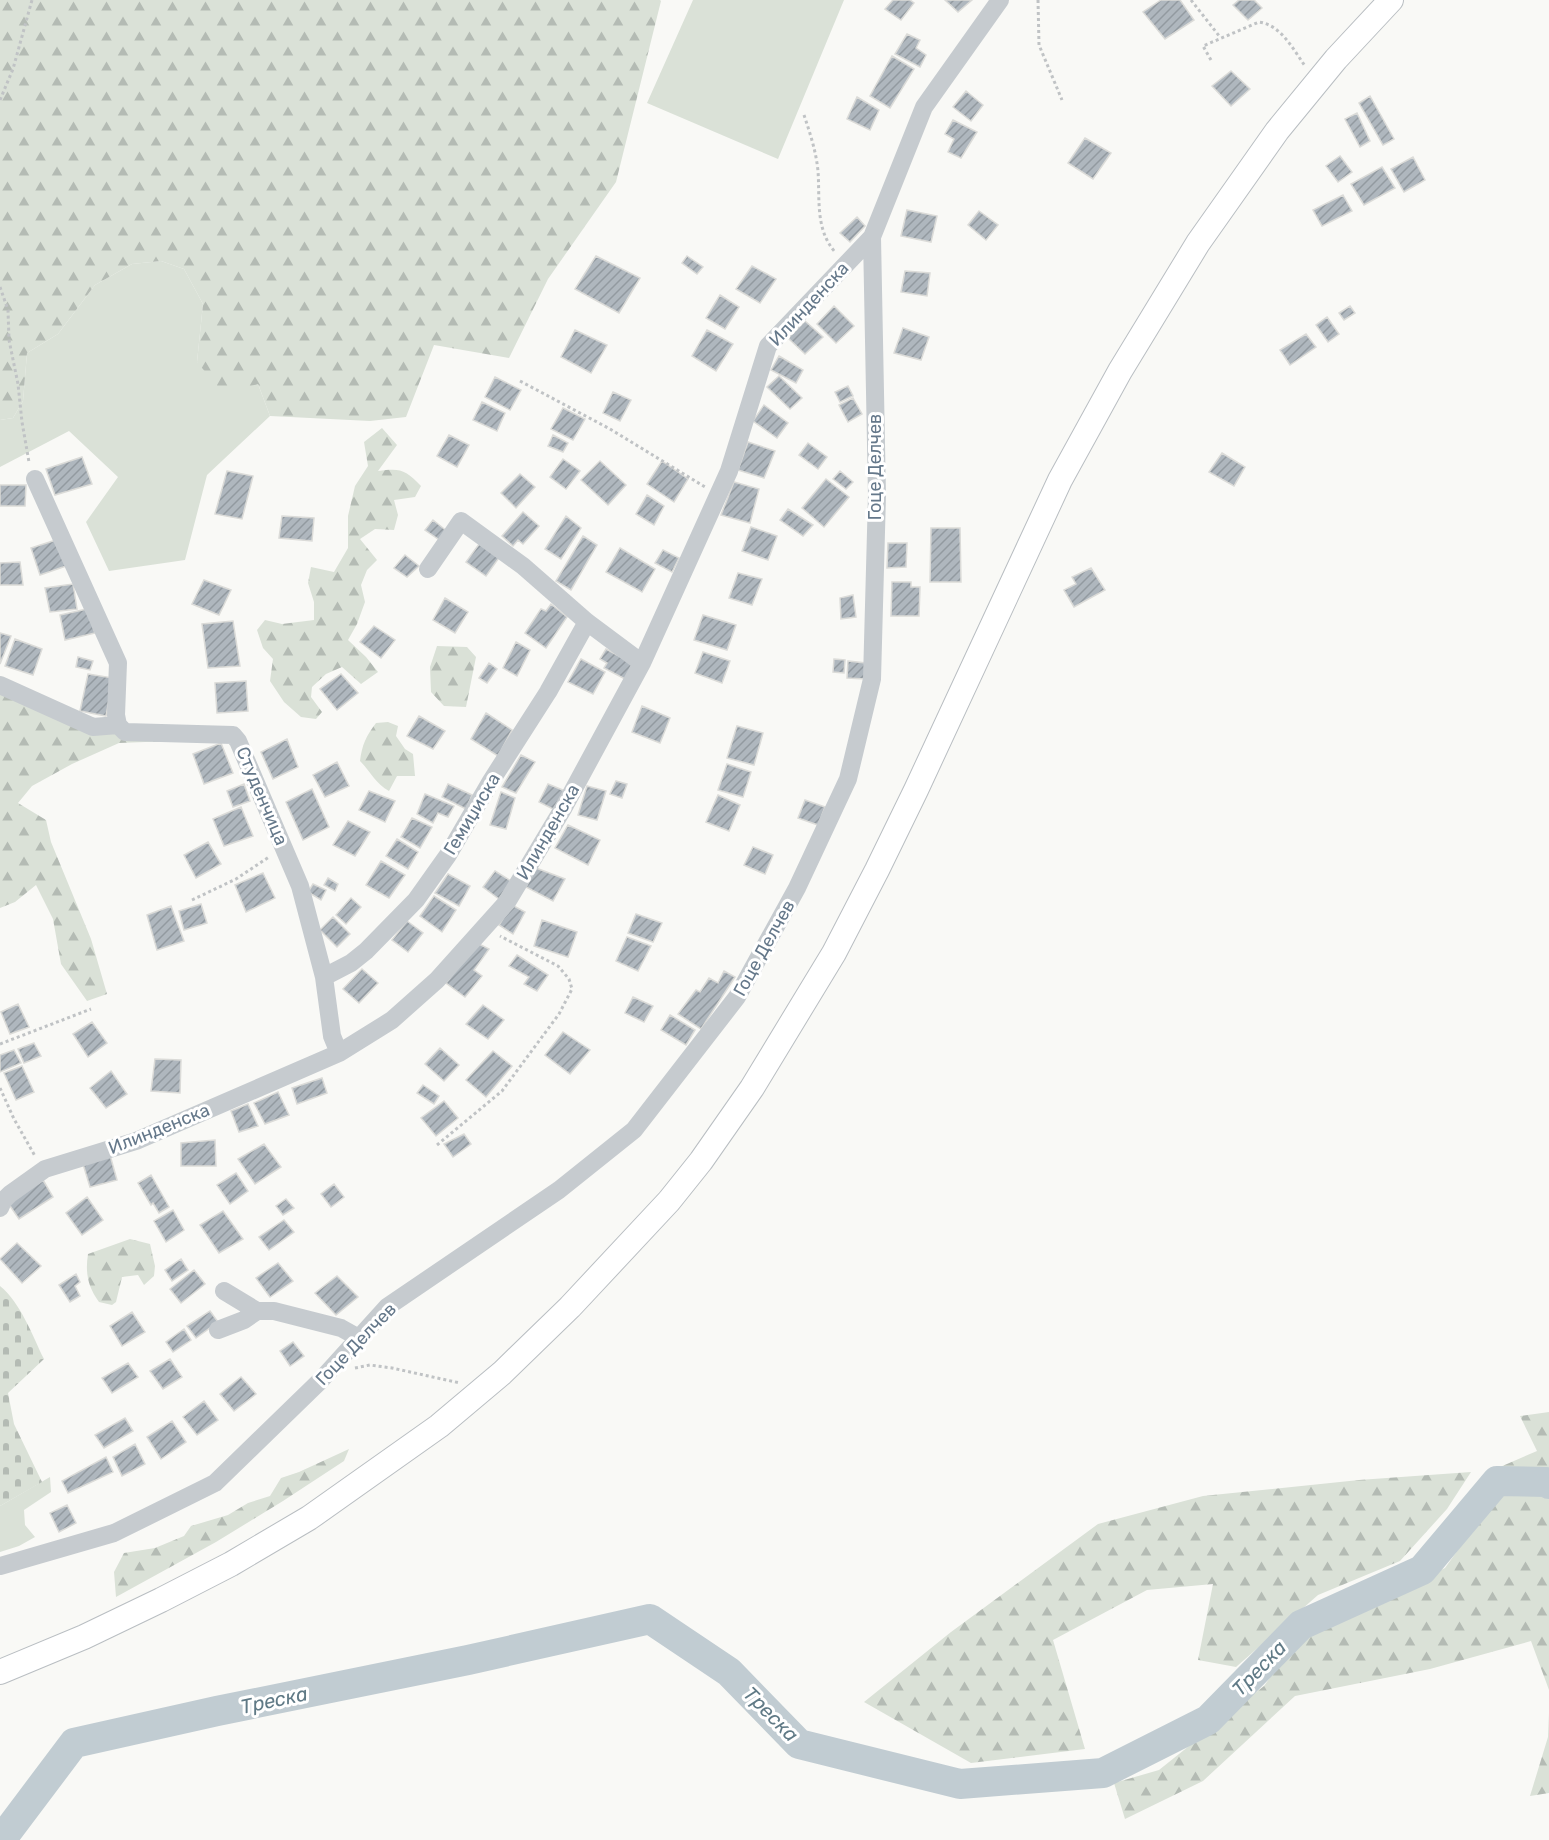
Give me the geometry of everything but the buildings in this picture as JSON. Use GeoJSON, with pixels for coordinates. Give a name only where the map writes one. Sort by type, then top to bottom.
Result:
{"type":"FeatureCollection","features":[{"type":"Feature","properties":{"kind":"main road"},"geometry":{"type":"LineString","coordinates":[[0,1672],[84,1637],[241,1559],[309,1518],[439,1426],[570,1307],[654,1217],[701,1161],[752,1088],[834,953],[877,870],[1060,480],[1120,371],[1197,243],[1277,131],[1336,59],[1391,0]]}},
{"type":"Feature","properties":{"kind":"street","name":"Гоце Делчев"},"geometry":{"type":"LineString","coordinates":[[0,1566],[114,1533],[215,1483],[320,1381],[387,1307],[560,1190],[634,1130],[737,997],[802,878],[848,779],[872,679],[877,495],[872,237],[924,107],[1000,0]]}},
{"type":"Feature","properties":{"kind":"street","name":"Илинденска"},"geometry":{"type":"LineString","coordinates":[[0,1208],[10,1194],[45,1169],[136,1141],[339,1053],[393,1020],[437,980],[507,902],[564,807],[642,663],[729,471],[768,346],[872,237]]}},
{"type":"Feature","properties":{"kind":"street"},"geometry":{"type":"LineString","coordinates":[[0,685],[93,727],[118,725],[116,715],[118,663],[35,479]]}},
{"type":"Feature","properties":{"kind":"street"},"geometry":{"type":"LineString","coordinates":[[428,569],[461,520],[523,566],[587,622],[642,663]]}},
{"type":"Feature","properties":{"kind":"street","name":"Гемиџиска"},"geometry":{"type":"LineString","coordinates":[[324,977],[351,963],[366,951],[416,900],[448,855],[490,781],[548,692],[587,622]]}},
{"type":"Feature","properties":{"kind":"street","name":"Студенчица"},"geometry":{"type":"LineString","coordinates":[[118,725],[125,732],[233,735],[238,741],[300,886],[324,977],[330,1025],[339,1053]]}},
{"type":"Feature","properties":{"kind":"street"},"geometry":{"type":"LineString","coordinates":[[224,1291],[257,1311],[274,1311],[341,1328],[359,1338]]}},
{"type":"Feature","properties":{"kind":"street"},"geometry":{"type":"LineString","coordinates":[[218,1330],[244,1320],[257,1311]]}},
{"type":"Feature","properties":{"kind":"path"},"geometry":{"type":"LineString","coordinates":[[0,100],[14,69],[32,0]]}},
{"type":"Feature","properties":{"kind":"path"},"geometry":{"type":"LineString","coordinates":[[1038,0],[1039,45],[1062,100]]}},
{"type":"Feature","properties":{"kind":"path"},"geometry":{"type":"LineString","coordinates":[[1191,0],[1220,38]]}},
{"type":"Feature","properties":{"kind":"path"},"geometry":{"type":"LineString","coordinates":[[1211,60],[1203,46],[1258,22],[1268,23],[1277,30],[1317,82]]}},
{"type":"Feature","properties":{"kind":"path"},"geometry":{"type":"LineString","coordinates":[[804,115],[812,138],[818,171],[818,202],[822,231],[833,252],[849,261]]}},
{"type":"Feature","properties":{"kind":"path"},"geometry":{"type":"LineString","coordinates":[[0,287],[8,310],[9,340],[18,384],[22,422],[28,459],[35,479]]}},
{"type":"Feature","properties":{"kind":"path"},"geometry":{"type":"LineString","coordinates":[[520,381],[610,429],[717,495]]}},
{"type":"Feature","properties":{"kind":"path"},"geometry":{"type":"LineString","coordinates":[[192,900],[236,879],[284,848]]}},
{"type":"Feature","properties":{"kind":"path"},"geometry":{"type":"LineString","coordinates":[[437,1145],[502,1091],[559,1014],[572,989],[569,979],[558,966],[484,927]]}},
{"type":"Feature","properties":{"kind":"path"},"geometry":{"type":"LineString","coordinates":[[0,1044],[91,1009]]}},
{"type":"Feature","properties":{"kind":"path"},"geometry":{"type":"LineString","coordinates":[[0,1088],[26,1143],[45,1169]]}},
{"type":"Feature","properties":{"kind":"path"},"geometry":{"type":"LineString","coordinates":[[342,1357],[350,1368],[370,1365],[392,1368],[446,1378],[482,1389]]}},
{"type":"Feature","properties":{"kind":"green space"},"geometry":{"type":"Polygon","coordinates":[[[0,0],[661,1],[616,182],[548,279],[509,358],[434,345],[406,417],[370,421],[270,416],[258,384],[224,394],[197,362],[203,304],[184,269],[161,261],[132,264],[95,285],[58,334],[27,353],[23,401],[13,418],[0,420],[0,0]]]}},
{"type":"Feature","properties":{"kind":"green space"},"geometry":{"type":"Polygon","coordinates":[[[693,0],[844,0],[778,159],[647,103],[693,0]]]}},
{"type":"Feature","properties":{"kind":"green space"},"geometry":{"type":"Polygon","coordinates":[[[161,261],[184,269],[203,304],[197,362],[258,384],[270,416],[207,475],[185,560],[109,571],[86,522],[118,477],[69,431],[0,467],[0,420],[13,418],[23,401],[27,353],[58,334],[95,285],[132,264],[161,261]]]}},
{"type":"Feature","properties":{"kind":"green space"},"geometry":{"type":"Polygon","coordinates":[[[382,428],[397,445],[378,471],[402,471],[421,486],[415,497],[394,500],[398,515],[394,530],[375,529],[360,539],[377,560],[367,570],[361,585],[365,602],[348,640],[378,672],[361,684],[342,667],[326,674],[312,687],[311,697],[322,712],[316,719],[301,717],[284,702],[270,681],[273,659],[263,648],[257,630],[265,620],[282,624],[314,620],[314,602],[308,583],[311,567],[334,572],[348,548],[348,516],[355,486],[368,466],[364,442],[382,428]]]}},
{"type":"Feature","properties":{"kind":"green space"},"geometry":{"type":"Polygon","coordinates":[[[437,646],[467,647],[476,657],[466,707],[444,706],[431,692],[430,667],[437,646]]]}},
{"type":"Feature","properties":{"kind":"green space"},"geometry":{"type":"Polygon","coordinates":[[[0,692],[172,741],[119,743],[72,764],[32,786],[18,803],[46,820],[51,842],[91,939],[107,994],[87,1001],[61,964],[53,919],[36,885],[15,902],[0,908],[0,692]]]}},
{"type":"Feature","properties":{"kind":"green space"},"geometry":{"type":"Polygon","coordinates":[[[388,722],[398,726],[396,736],[405,749],[413,754],[415,776],[397,776],[389,791],[360,761],[363,745],[376,723],[388,722]]]}},
{"type":"Feature","properties":{"kind":"green space"},"geometry":{"type":"Polygon","coordinates":[[[130,1239],[150,1244],[155,1266],[154,1276],[144,1285],[138,1275],[122,1277],[116,1302],[112,1305],[99,1302],[88,1280],[88,1254],[130,1239]]]}},
{"type":"Feature","properties":{"kind":"green space"},"geometry":{"type":"Polygon","coordinates":[[[0,1286],[20,1310],[44,1359],[8,1393],[14,1424],[42,1482],[0,1506],[0,1286]]]}},
{"type":"Feature","properties":{"kind":"green space"},"geometry":{"type":"Polygon","coordinates":[[[1549,1412],[1549,1690],[1531,1641],[1430,1669],[1295,1696],[1203,1781],[1125,1819],[1114,1783],[1159,1770],[1264,1686],[1293,1645],[1445,1568],[1488,1508],[1493,1473],[1500,1467],[1537,1451],[1520,1416],[1549,1412]]]}},
{"type":"Feature","properties":{"kind":"green space"},"geometry":{"type":"Polygon","coordinates":[[[349,1449],[344,1461],[283,1501],[216,1542],[116,1597],[114,1572],[124,1553],[155,1548],[184,1536],[191,1526],[228,1515],[248,1503],[270,1496],[281,1478],[349,1449]]]}},
{"type":"Feature","properties":{"kind":"green space"},"geometry":{"type":"Polygon","coordinates":[[[1471,1472],[1447,1509],[1400,1561],[1318,1595],[1236,1667],[1198,1660],[1213,1584],[1147,1590],[1053,1640],[1085,1749],[971,1763],[864,1702],[951,1632],[1098,1524],[1203,1496],[1359,1480],[1471,1472]]]}},
{"type":"Feature","properties":{"kind":"green space"},"geometry":{"type":"Polygon","coordinates":[[[50,1477],[51,1492],[24,1510],[25,1525],[35,1537],[19,1546],[0,1552],[0,1506],[50,1477]]]}},
{"type":"Feature","properties":{"kind":"green space"},"geometry":{"type":"Polygon","coordinates":[[[1549,1713],[1549,1793],[1530,1796],[1548,1737],[1549,1713]]]}},
{"type":"Feature","properties":{"kind":"waterway","name":"Треска"},"geometry":{"type":"LineString","coordinates":[[1,1840],[74,1743],[650,1619],[729,1672],[799,1744],[960,1784],[1103,1773],[1208,1720],[1301,1625],[1422,1570],[1497,1481],[1546,1482],[1549,1484]]}}]}
